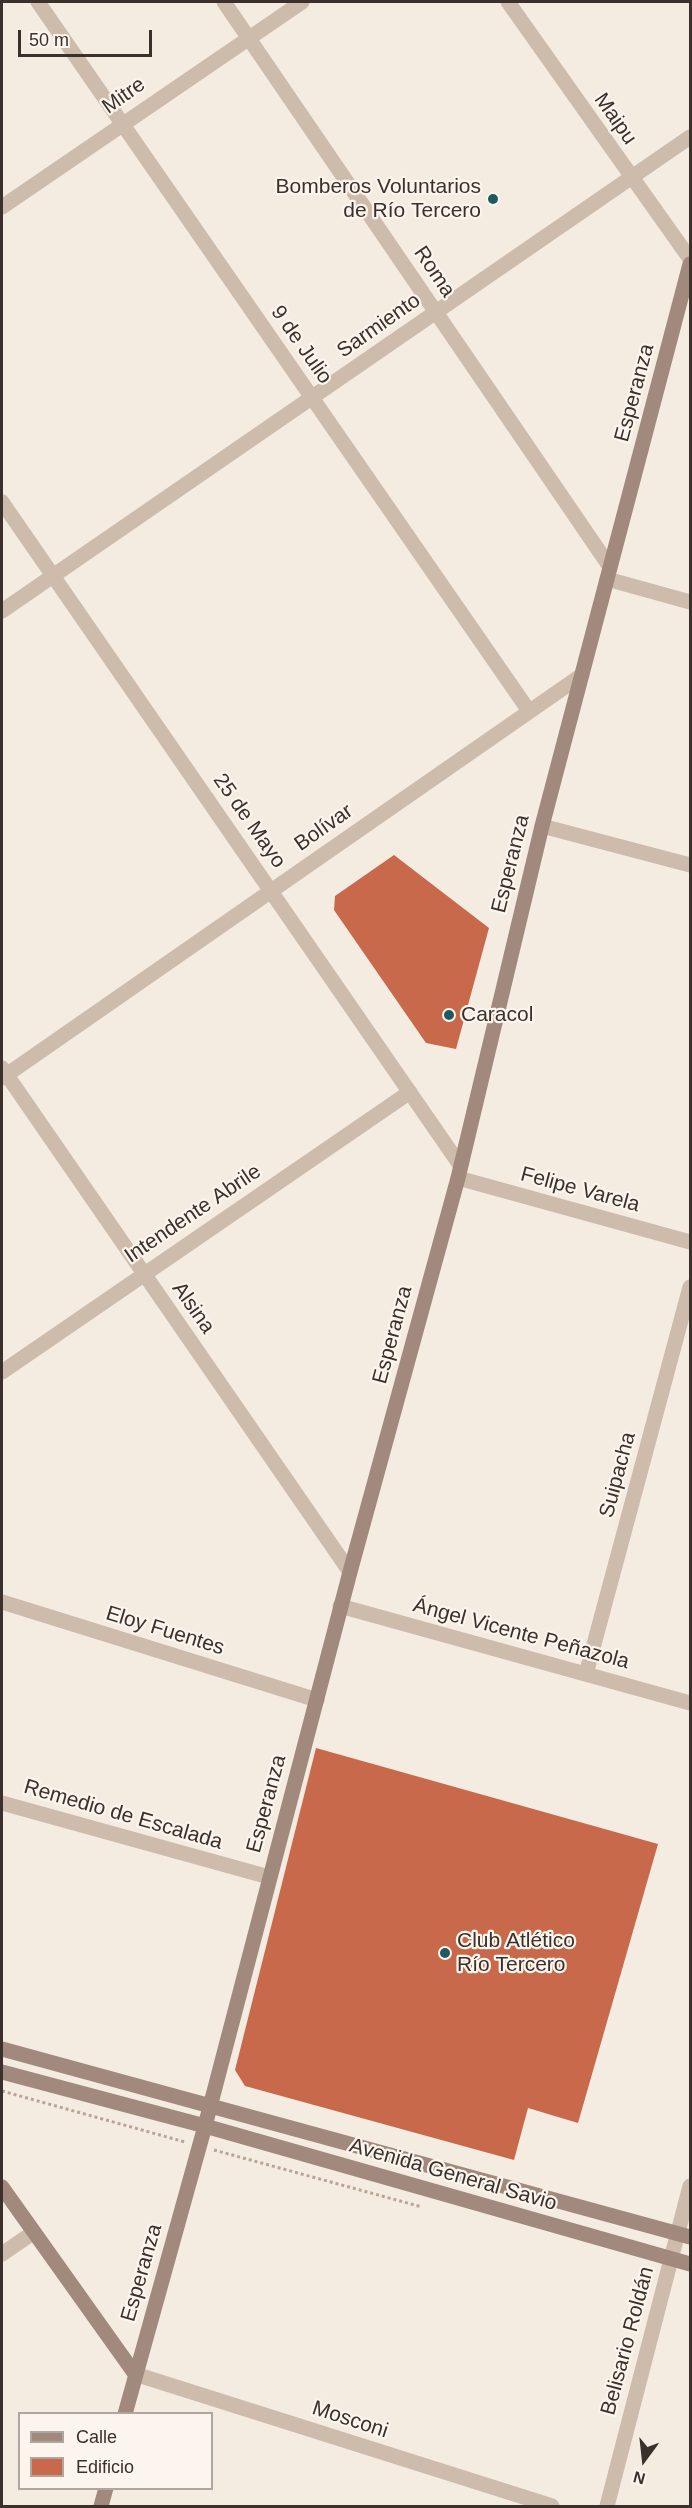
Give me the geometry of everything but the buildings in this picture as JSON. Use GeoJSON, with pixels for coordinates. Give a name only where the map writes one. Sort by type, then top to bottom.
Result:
{"type":"FeatureCollection","features":[{"type":"Feature","properties":{"kind":"main road","name":"Esperanza"},"geometry":{"type":"LineString","coordinates":[[126,2412],[205,2126],[340,1606],[459,1172],[542,826],[688,289],[690,264]]}},
{"type":"Feature","properties":{"kind":"main road","name":"Avenida General Savio"},"geometry":{"type":"LineString","coordinates":[[2,2049],[684,2235]]}},
{"type":"Feature","properties":{"kind":"main road","name":"Avenida General Savio"},"geometry":{"type":"LineString","coordinates":[[2,2072],[205,2126],[690,2264]]}},
{"type":"Feature","properties":{"kind":"main road"},"geometry":{"type":"LineString","coordinates":[[2,2187],[135,2374]]}},
{"type":"Feature","properties":{"kind":"main road"},"geometry":{"type":"LineString","coordinates":[[101,2506],[105,2490]]}},
{"type":"Feature","properties":{"kind":"street","name":"9 de Julio"},"geometry":{"type":"LineString","coordinates":[[38,2],[529,711]]}},
{"type":"Feature","properties":{"kind":"street","name":"Roma"},"geometry":{"type":"LineString","coordinates":[[224,2],[436,312],[609,573]]}},
{"type":"Feature","properties":{"kind":"street","name":"Mitre"},"geometry":{"type":"LineString","coordinates":[[2,207],[248,36],[302,2]]}},
{"type":"Feature","properties":{"kind":"street","name":"Maipu"},"geometry":{"type":"LineString","coordinates":[[508,2],[690,259]]}},
{"type":"Feature","properties":{"kind":"street","name":"Sarmiento"},"geometry":{"type":"LineString","coordinates":[[2,611],[690,137]]}},
{"type":"Feature","properties":{"kind":"street","name":"25 de Mayo"},"geometry":{"type":"LineString","coordinates":[[2,502],[410,1092],[459,1172]]}},
{"type":"Feature","properties":{"kind":"street"},"geometry":{"type":"LineString","coordinates":[[609,573],[690,602]]}},
{"type":"Feature","properties":{"kind":"street","name":"Bolívar"},"geometry":{"type":"LineString","coordinates":[[3,1074],[582,675]]}},
{"type":"Feature","properties":{"kind":"street"},"geometry":{"type":"LineString","coordinates":[[542,826],[690,865]]}},
{"type":"Feature","properties":{"kind":"street","name":"Alsina"},"geometry":{"type":"LineString","coordinates":[[3,1074],[350,1572]]}},
{"type":"Feature","properties":{"kind":"street","name":"Intendente Abrile"},"geometry":{"type":"LineString","coordinates":[[2,1372],[143,1273],[410,1092]]}},
{"type":"Feature","properties":{"kind":"street","name":"Felipe Varela"},"geometry":{"type":"LineString","coordinates":[[459,1172],[690,1242]]}},
{"type":"Feature","properties":{"kind":"street","name":"Suipacha"},"geometry":{"type":"LineString","coordinates":[[586,1674],[690,1287]]}},
{"type":"Feature","properties":{"kind":"street","name":"Eloy Fuentes"},"geometry":{"type":"LineString","coordinates":[[2,1602],[317,1700]]}},
{"type":"Feature","properties":{"kind":"street","name":"Ángel Vicente Peñazola"},"geometry":{"type":"LineString","coordinates":[[340,1606],[690,1703]]}},
{"type":"Feature","properties":{"kind":"street","name":"Remedio de Escalada"},"geometry":{"type":"LineString","coordinates":[[2,1803],[269,1877]]}},
{"type":"Feature","properties":{"kind":"street","name":"Belisario Roldán"},"geometry":{"type":"LineString","coordinates":[[607,2506],[672,2259],[684,2235],[690,2186]]}},
{"type":"Feature","properties":{"kind":"street"},"geometry":{"type":"LineString","coordinates":[[2,2254],[34,2232]]}},
{"type":"Feature","properties":{"kind":"street","name":"Mosconi"},"geometry":{"type":"LineString","coordinates":[[135,2374],[552,2506]]}},
{"type":"Feature","properties":{"kind":"path"},"geometry":{"type":"LineString","coordinates":[[2,2091],[199,2146]]}},
{"type":"Feature","properties":{"kind":"place","name":"Bomberos Voluntarios de Río Tercero"},"geometry":{"type":"Point","coordinates":[493,199]}},
{"type":"Feature","properties":{"kind":"place","name":"Caracol"},"geometry":{"type":"Point","coordinates":[449,1015]}},
{"type":"Feature","properties":{"kind":"place","name":"Club Atlético Río Tercero"},"geometry":{"type":"Point","coordinates":[445,1953]}}]}
